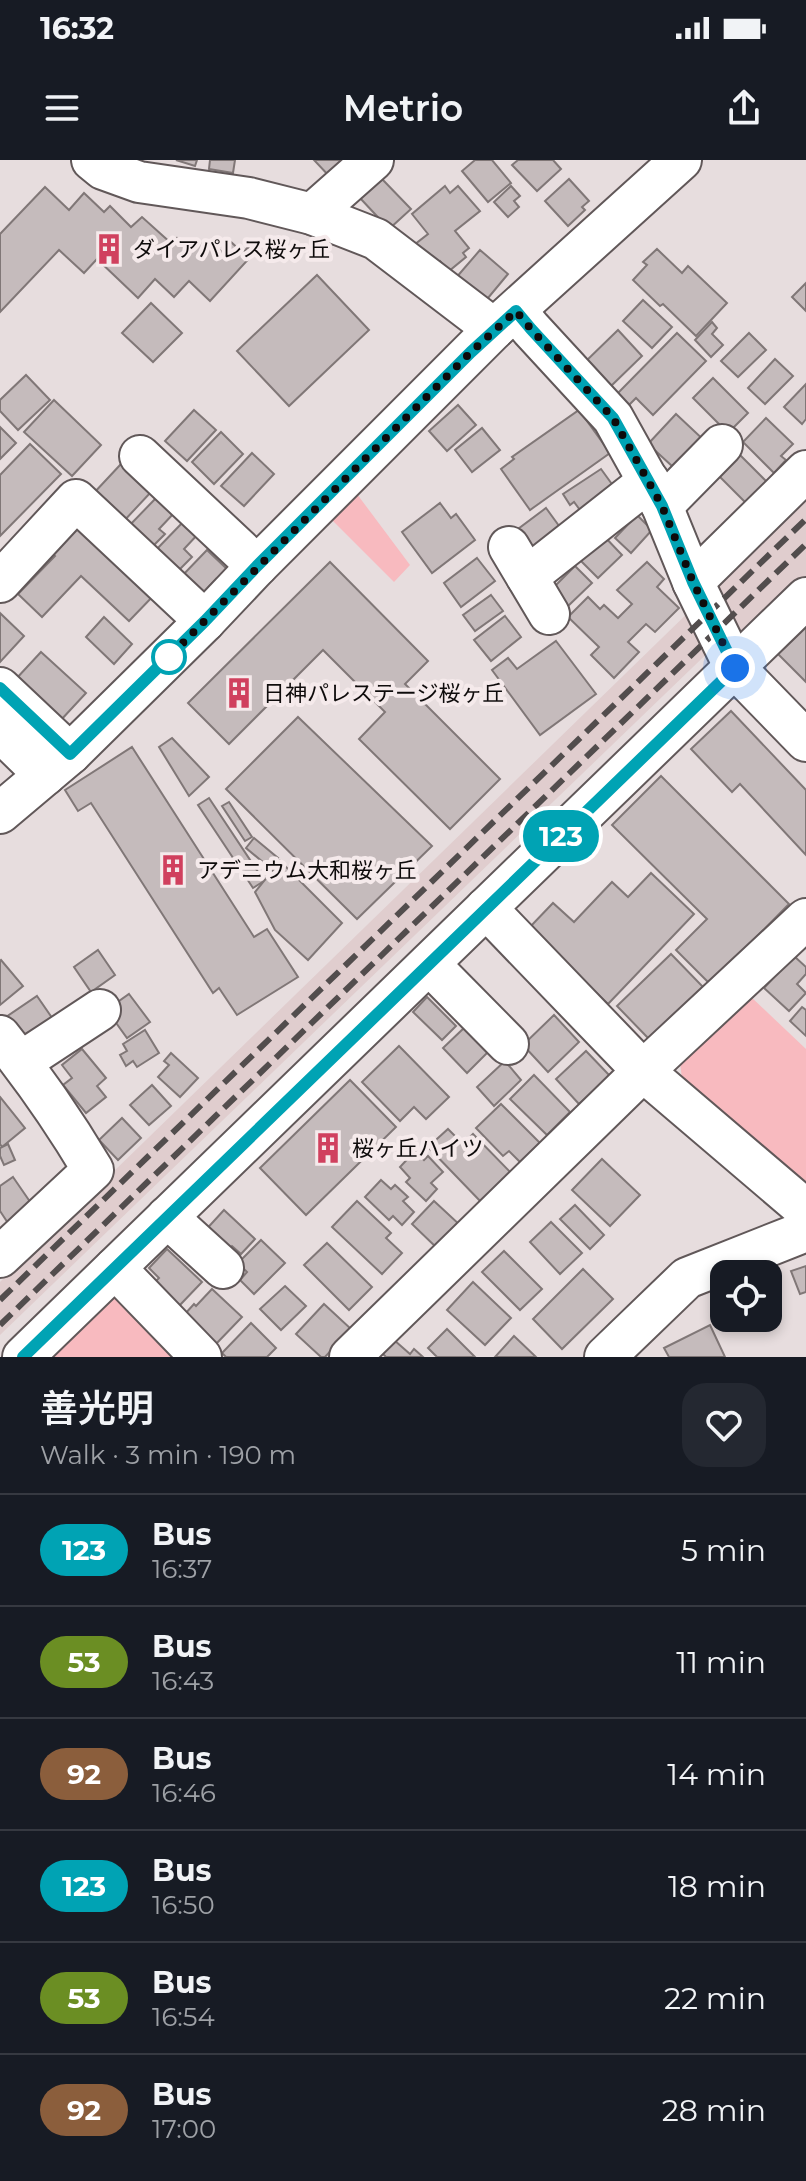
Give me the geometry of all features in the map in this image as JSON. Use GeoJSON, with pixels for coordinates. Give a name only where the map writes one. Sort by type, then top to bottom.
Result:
{"type":"FeatureCollection","features":[{"type":"Feature","properties":{"kind":"street"},"geometry":{"type":"LineString","coordinates":[[92,160],[103,169],[139,182],[249,198],[312,214],[376,239],[505,320],[531,329],[613,418],[655,493],[693,582],[735,668],[806,741]]}},
{"type":"Feature","properties":{"kind":"street"},"geometry":{"type":"LineString","coordinates":[[312,214],[373,160]]}},
{"type":"Feature","properties":{"kind":"street"},"geometry":{"type":"LineString","coordinates":[[0,813],[58,765],[664,165]]}},
{"type":"Feature","properties":{"kind":"street"},"geometry":{"type":"LineString","coordinates":[[549,614],[518,562],[655,493],[722,445]]}},
{"type":"Feature","properties":{"kind":"street"},"geometry":{"type":"LineString","coordinates":[[140,456],[257,566]]}},
{"type":"Feature","properties":{"kind":"street"},"geometry":{"type":"LineString","coordinates":[[693,582],[806,471]]}},
{"type":"Feature","properties":{"kind":"street"},"geometry":{"type":"LineString","coordinates":[[0,582],[76,500],[205,621]]}},
{"type":"Feature","properties":{"kind":"street"},"geometry":{"type":"LineString","coordinates":[[23,1357],[806,598]]}},
{"type":"Feature","properties":{"kind":"street"},"geometry":{"type":"LineString","coordinates":[[0,688],[58,765]]}},
{"type":"Feature","properties":{"kind":"street"},"geometry":{"type":"LineString","coordinates":[[0,731],[58,765]]}},
{"type":"Feature","properties":{"kind":"street"},"geometry":{"type":"LineString","coordinates":[[486,908],[643,1071],[806,1210]]}},
{"type":"Feature","properties":{"kind":"street"},"geometry":{"type":"LineString","coordinates":[[350,1357],[643,1071],[804,925]]}},
{"type":"Feature","properties":{"kind":"street"},"geometry":{"type":"LineString","coordinates":[[429,964],[508,1044]]}},
{"type":"Feature","properties":{"kind":"street"},"geometry":{"type":"LineString","coordinates":[[0,1257],[93,1170],[68,1128],[11,1049],[100,1010]]}},
{"type":"Feature","properties":{"kind":"street"},"geometry":{"type":"LineString","coordinates":[[167,1217],[223,1268]]}},
{"type":"Feature","properties":{"kind":"street"},"geometry":{"type":"LineString","coordinates":[[605,1357],[687,1278],[806,1231]]}},
{"type":"Feature","properties":{"kind":"street"},"geometry":{"type":"LineString","coordinates":[[115,1268],[201,1357]]}},
{"type":"Feature","properties":{"kind":"shaded area"},"geometry":{"type":"Polygon","coordinates":[[[354,490],[410,565],[394,582],[328,516],[354,490]]]}},
{"type":"Feature","properties":{"kind":"shaded area"},"geometry":{"type":"Polygon","coordinates":[[[806,491],[806,579],[742,641],[709,585],[806,491]]]}},
{"type":"Feature","properties":{"kind":"shaded area"},"geometry":{"type":"Polygon","coordinates":[[[698,603],[720,641],[0,1335],[0,1282],[698,603]]]}},
{"type":"Feature","properties":{"kind":"shaded area"},"geometry":{"type":"Polygon","coordinates":[[[749,995],[806,1049],[806,1182],[682,1079],[680,1062],[749,995]]]}},
{"type":"Feature","properties":{"kind":"shaded area"},"geometry":{"type":"Polygon","coordinates":[[[121,1284],[188,1357],[44,1357],[121,1284]]]}},
{"type":"Feature","properties":{"kind":"building"},"geometry":{"type":"Polygon","coordinates":[[[176,160],[197,160],[195,166],[176,160]]]}},
{"type":"Feature","properties":{"kind":"building"},"geometry":{"type":"Polygon","coordinates":[[[210,160],[235,160],[233,173],[209,169],[210,160]]]}},
{"type":"Feature","properties":{"kind":"building"},"geometry":{"type":"Polygon","coordinates":[[[314,160],[353,160],[332,179],[314,160]]]}},
{"type":"Feature","properties":{"kind":"building"},"geometry":{"type":"Polygon","coordinates":[[[475,160],[492,160],[511,183],[488,202],[462,171],[475,160]]]}},
{"type":"Feature","properties":{"kind":"building"},"geometry":{"type":"Polygon","coordinates":[[[518,160],[553,160],[561,169],[537,191],[512,165],[518,160]]]}},
{"type":"Feature","properties":{"kind":"building"},"geometry":{"type":"Polygon","coordinates":[[[382,179],[411,209],[389,229],[360,198],[382,179]]]}},
{"type":"Feature","properties":{"kind":"building"},"geometry":{"type":"Polygon","coordinates":[[[569,179],[589,201],[582,207],[585,210],[568,226],[545,201],[569,179]]]}},
{"type":"Feature","properties":{"kind":"building"},"geometry":{"type":"Polygon","coordinates":[[[445,186],[450,193],[458,186],[480,211],[455,231],[469,248],[463,253],[466,257],[449,271],[440,261],[432,267],[414,245],[428,234],[412,214],[445,186]]]}},
{"type":"Feature","properties":{"kind":"building"},"geometry":{"type":"Polygon","coordinates":[[[511,186],[520,196],[514,201],[519,207],[508,217],[494,202],[511,186]]]}},
{"type":"Feature","properties":{"kind":"building","name":"ダイアパレス桜ヶ丘"},"geometry":{"type":"Polygon","coordinates":[[[45,187],[69,210],[84,193],[104,212],[110,206],[131,227],[142,217],[172,244],[177,238],[188,248],[197,239],[205,247],[210,241],[222,252],[231,242],[243,253],[248,247],[254,253],[210,301],[189,281],[174,297],[155,279],[138,298],[97,259],[84,273],[59,250],[0,312],[0,234],[45,187]]]}},
{"type":"Feature","properties":{"kind":"building"},"geometry":{"type":"Polygon","coordinates":[[[657,249],[682,273],[688,266],[727,303],[696,336],[633,280],[647,265],[643,262],[657,249]]]}},
{"type":"Feature","properties":{"kind":"building"},"geometry":{"type":"Polygon","coordinates":[[[480,250],[508,274],[483,304],[455,279],[480,250]]]}},
{"type":"Feature","properties":{"kind":"building"},"geometry":{"type":"Polygon","coordinates":[[[317,275],[369,330],[289,406],[237,351],[317,275]]]}},
{"type":"Feature","properties":{"kind":"building"},"geometry":{"type":"Polygon","coordinates":[[[806,283],[806,311],[792,297],[806,283]]]}},
{"type":"Feature","properties":{"kind":"building"},"geometry":{"type":"Polygon","coordinates":[[[643,300],[672,327],[652,348],[623,321],[643,300]]]}},
{"type":"Feature","properties":{"kind":"building"},"geometry":{"type":"Polygon","coordinates":[[[151,303],[182,333],[153,362],[122,333],[151,303]]]}},
{"type":"Feature","properties":{"kind":"building"},"geometry":{"type":"Polygon","coordinates":[[[712,322],[717,328],[712,334],[723,345],[711,357],[695,340],[712,322]]]}},
{"type":"Feature","properties":{"kind":"building"},"geometry":{"type":"Polygon","coordinates":[[[618,330],[642,356],[609,388],[585,362],[618,330]]]}},
{"type":"Feature","properties":{"kind":"building"},"geometry":{"type":"Polygon","coordinates":[[[677,333],[706,361],[653,415],[636,398],[627,407],[616,395],[677,333]]]}},
{"type":"Feature","properties":{"kind":"building"},"geometry":{"type":"Polygon","coordinates":[[[749,333],[766,350],[738,377],[721,361],[749,333]]]}},
{"type":"Feature","properties":{"kind":"building"},"geometry":{"type":"Polygon","coordinates":[[[775,359],[793,376],[765,404],[748,388],[775,359]]]}},
{"type":"Feature","properties":{"kind":"building"},"geometry":{"type":"Polygon","coordinates":[[[26,375],[50,400],[18,430],[0,411],[0,400],[26,375]]]}},
{"type":"Feature","properties":{"kind":"building"},"geometry":{"type":"Polygon","coordinates":[[[713,378],[748,413],[728,433],[693,398],[713,378]]]}},
{"type":"Feature","properties":{"kind":"building"},"geometry":{"type":"Polygon","coordinates":[[[806,384],[806,419],[802,424],[784,407],[806,384]]]}},
{"type":"Feature","properties":{"kind":"building"},"geometry":{"type":"Polygon","coordinates":[[[54,400],[101,445],[72,476],[24,432],[54,400]]]}},
{"type":"Feature","properties":{"kind":"building"},"geometry":{"type":"Polygon","coordinates":[[[458,405],[476,425],[447,451],[429,431],[458,405]]]}},
{"type":"Feature","properties":{"kind":"building"},"geometry":{"type":"Polygon","coordinates":[[[194,410],[216,430],[187,461],[165,441],[194,410]]]}},
{"type":"Feature","properties":{"kind":"building"},"geometry":{"type":"Polygon","coordinates":[[[579,410],[610,453],[530,510],[501,469],[514,459],[512,457],[579,410]]]}},
{"type":"Feature","properties":{"kind":"building"},"geometry":{"type":"Polygon","coordinates":[[[676,414],[708,444],[688,466],[680,458],[672,466],[648,444],[676,414]]]}},
{"type":"Feature","properties":{"kind":"building"},"geometry":{"type":"Polygon","coordinates":[[[766,418],[793,444],[781,456],[786,460],[774,473],[743,442],[766,418]]]}},
{"type":"Feature","properties":{"kind":"building"},"geometry":{"type":"Polygon","coordinates":[[[0,427],[16,443],[0,459],[0,427]]]}},
{"type":"Feature","properties":{"kind":"building"},"geometry":{"type":"Polygon","coordinates":[[[482,428],[500,450],[472,472],[455,450],[482,428]]]}},
{"type":"Feature","properties":{"kind":"building"},"geometry":{"type":"Polygon","coordinates":[[[221,432],[243,454],[214,484],[192,462],[221,432]]]}},
{"type":"Feature","properties":{"kind":"building"},"geometry":{"type":"Polygon","coordinates":[[[30,444],[61,474],[0,536],[0,475],[30,444]]]}},
{"type":"Feature","properties":{"kind":"building"},"geometry":{"type":"Polygon","coordinates":[[[252,453],[274,474],[244,506],[221,486],[252,453]]]}},
{"type":"Feature","properties":{"kind":"building"},"geometry":{"type":"Polygon","coordinates":[[[739,454],[767,482],[746,503],[718,475],[739,454]]]}},
{"type":"Feature","properties":{"kind":"building"},"geometry":{"type":"Polygon","coordinates":[[[121,464],[151,492],[122,523],[92,495],[121,464]]]}},
{"type":"Feature","properties":{"kind":"building"},"geometry":{"type":"Polygon","coordinates":[[[601,469],[614,487],[580,510],[574,502],[570,505],[563,494],[601,469]]]}},
{"type":"Feature","properties":{"kind":"building"},"geometry":{"type":"Polygon","coordinates":[[[158,496],[175,512],[159,529],[165,534],[149,550],[126,529],[158,496]]]}},
{"type":"Feature","properties":{"kind":"building"},"geometry":{"type":"Polygon","coordinates":[[[440,503],[451,518],[456,514],[475,540],[432,573],[402,532],[440,503]]]}},
{"type":"Feature","properties":{"kind":"building"},"geometry":{"type":"Polygon","coordinates":[[[546,508],[562,530],[531,554],[514,532],[546,508]]]}},
{"type":"Feature","properties":{"kind":"building"},"geometry":{"type":"Polygon","coordinates":[[[637,515],[652,530],[631,553],[615,538],[637,515]]]}},
{"type":"Feature","properties":{"kind":"building"},"geometry":{"type":"Polygon","coordinates":[[[81,519],[157,592],[129,621],[81,576],[42,617],[18,594],[55,556],[50,551],[81,519]]]}},
{"type":"Feature","properties":{"kind":"building"},"geometry":{"type":"Polygon","coordinates":[[[185,520],[199,533],[184,549],[192,557],[175,574],[153,553],[185,520]]]}},
{"type":"Feature","properties":{"kind":"building"},"geometry":{"type":"Polygon","coordinates":[[[602,534],[622,555],[598,578],[577,557],[602,534]]]}},
{"type":"Feature","properties":{"kind":"building"},"geometry":{"type":"Polygon","coordinates":[[[207,550],[229,571],[219,582],[216,579],[199,597],[180,578],[207,550]]]}},
{"type":"Feature","properties":{"kind":"building"},"geometry":{"type":"Polygon","coordinates":[[[477,558],[495,581],[461,607],[444,583],[477,558]]]}},
{"type":"Feature","properties":{"kind":"building","name":"日神パレステージ桜ヶ丘"},"geometry":{"type":"Polygon","coordinates":[[[330,562],[428,661],[405,684],[500,779],[450,829],[359,739],[385,712],[323,650],[229,744],[188,703],[330,562]]]}},
{"type":"Feature","properties":{"kind":"building"},"geometry":{"type":"Polygon","coordinates":[[[647,562],[664,579],[657,587],[679,608],[655,632],[646,624],[628,642],[639,652],[614,678],[591,655],[599,647],[568,617],[588,597],[600,609],[604,605],[618,618],[632,604],[617,590],[647,562]]]}},
{"type":"Feature","properties":{"kind":"building"},"geometry":{"type":"Polygon","coordinates":[[[575,566],[592,583],[567,607],[551,590],[575,566]]]}},
{"type":"Feature","properties":{"kind":"building"},"geometry":{"type":"Polygon","coordinates":[[[491,595],[503,611],[475,631],[463,615],[491,595]]]}},
{"type":"Feature","properties":{"kind":"building"},"geometry":{"type":"Polygon","coordinates":[[[0,613],[24,636],[0,662],[0,613]]]}},
{"type":"Feature","properties":{"kind":"building"},"geometry":{"type":"Polygon","coordinates":[[[505,616],[521,637],[491,661],[474,640],[505,616]]]}},
{"type":"Feature","properties":{"kind":"building"},"geometry":{"type":"Polygon","coordinates":[[[104,617],[132,644],[114,664],[86,637],[104,617]]]}},
{"type":"Feature","properties":{"kind":"building"},"geometry":{"type":"Polygon","coordinates":[[[806,626],[806,682],[778,654],[806,626]]]}},
{"type":"Feature","properties":{"kind":"building"},"geometry":{"type":"Polygon","coordinates":[[[556,641],[596,694],[540,735],[492,670],[508,658],[517,669],[556,641]]]}},
{"type":"Feature","properties":{"kind":"building"},"geometry":{"type":"Polygon","coordinates":[[[41,652],[86,693],[60,721],[15,680],[41,652]]]}},
{"type":"Feature","properties":{"kind":"building"},"geometry":{"type":"Polygon","coordinates":[[[731,711],[806,790],[806,855],[740,784],[732,792],[691,749],[731,711]]]}},
{"type":"Feature","properties":{"kind":"building"},"geometry":{"type":"Polygon","coordinates":[[[298,717],[432,846],[357,919],[226,789],[298,717]]]}},
{"type":"Feature","properties":{"kind":"building"},"geometry":{"type":"Polygon","coordinates":[[[172,738],[209,777],[189,796],[159,747],[172,738]]]}},
{"type":"Feature","properties":{"kind":"building","name":"アデニウム大和桜ヶ丘"},"geometry":{"type":"Polygon","coordinates":[[[132,747],[254,937],[267,929],[298,977],[237,1015],[219,988],[213,993],[91,803],[78,811],[65,790],[132,747]]]}},
{"type":"Feature","properties":{"kind":"building"},"geometry":{"type":"Polygon","coordinates":[[[661,776],[789,904],[710,984],[676,950],[707,919],[612,825],[661,776]]]}},
{"type":"Feature","properties":{"kind":"building"},"geometry":{"type":"Polygon","coordinates":[[[209,798],[264,881],[253,888],[198,805],[209,798]]]}},
{"type":"Feature","properties":{"kind":"building"},"geometry":{"type":"Polygon","coordinates":[[[229,802],[252,837],[245,841],[222,806],[229,802]]]}},
{"type":"Feature","properties":{"kind":"building"},"geometry":{"type":"Polygon","coordinates":[[[254,838],[278,858],[270,868],[246,848],[254,838]]]}},
{"type":"Feature","properties":{"kind":"building"},"geometry":{"type":"Polygon","coordinates":[[[280,861],[342,923],[308,960],[275,930],[255,892],[280,861]]]}},
{"type":"Feature","properties":{"kind":"building"},"geometry":{"type":"Polygon","coordinates":[[[651,873],[694,914],[608,1004],[529,928],[553,903],[574,922],[612,882],[628,897],[651,873]]]}},
{"type":"Feature","properties":{"kind":"building"},"geometry":{"type":"Polygon","coordinates":[[[98,950],[115,975],[91,992],[74,967],[98,950]]]}},
{"type":"Feature","properties":{"kind":"building"},"geometry":{"type":"Polygon","coordinates":[[[671,954],[703,987],[649,1039],[617,1006],[671,954]]]}},
{"type":"Feature","properties":{"kind":"building"},"geometry":{"type":"Polygon","coordinates":[[[794,956],[806,967],[806,974],[797,984],[806,993],[789,1011],[764,988],[794,956]]]}},
{"type":"Feature","properties":{"kind":"building"},"geometry":{"type":"Polygon","coordinates":[[[0,961],[23,986],[0,1005],[0,961]]]}},
{"type":"Feature","properties":{"kind":"building"},"geometry":{"type":"Polygon","coordinates":[[[129,994],[150,1022],[127,1038],[114,1020],[119,1016],[112,1006],[129,994]]]}},
{"type":"Feature","properties":{"kind":"building"},"geometry":{"type":"Polygon","coordinates":[[[37,996],[57,1025],[33,1042],[27,1033],[18,1040],[3,1019],[37,996]]]}},
{"type":"Feature","properties":{"kind":"building"},"geometry":{"type":"Polygon","coordinates":[[[427,997],[456,1026],[442,1040],[413,1012],[427,997]]]}},
{"type":"Feature","properties":{"kind":"building"},"geometry":{"type":"Polygon","coordinates":[[[802,1007],[806,1010],[806,1036],[790,1021],[802,1007]]]}},
{"type":"Feature","properties":{"kind":"building"},"geometry":{"type":"Polygon","coordinates":[[[554,1015],[579,1042],[548,1072],[523,1045],[554,1015]]]}},
{"type":"Feature","properties":{"kind":"building"},"geometry":{"type":"Polygon","coordinates":[[[464,1028],[488,1052],[467,1073],[443,1048],[464,1028]]]}},
{"type":"Feature","properties":{"kind":"building"},"geometry":{"type":"Polygon","coordinates":[[[145,1030],[159,1053],[137,1067],[133,1061],[126,1066],[120,1055],[127,1051],[123,1044],[145,1030]]]}},
{"type":"Feature","properties":{"kind":"building"},"geometry":{"type":"Polygon","coordinates":[[[399,1046],[449,1097],[426,1119],[414,1107],[400,1121],[362,1082],[399,1046]]]}},
{"type":"Feature","properties":{"kind":"building"},"geometry":{"type":"Polygon","coordinates":[[[82,1049],[106,1078],[97,1086],[106,1097],[86,1113],[63,1085],[72,1078],[62,1065],[82,1049]]]}},
{"type":"Feature","properties":{"kind":"building"},"geometry":{"type":"Polygon","coordinates":[[[586,1051],[610,1076],[579,1104],[556,1079],[586,1051]]]}},
{"type":"Feature","properties":{"kind":"building"},"geometry":{"type":"Polygon","coordinates":[[[171,1053],[198,1078],[180,1097],[158,1077],[169,1065],[164,1061],[171,1053]]]}},
{"type":"Feature","properties":{"kind":"building"},"geometry":{"type":"Polygon","coordinates":[[[505,1061],[521,1080],[494,1106],[477,1087],[505,1061]]]}},
{"type":"Feature","properties":{"kind":"building"},"geometry":{"type":"Polygon","coordinates":[[[534,1075],[570,1112],[547,1135],[510,1099],[534,1075]]]}},
{"type":"Feature","properties":{"kind":"building","name":"桜ヶ丘ハイツ"},"geometry":{"type":"Polygon","coordinates":[[[350,1080],[396,1127],[306,1215],[260,1168],[350,1080]]]}},
{"type":"Feature","properties":{"kind":"building"},"geometry":{"type":"Polygon","coordinates":[[[152,1085],[171,1106],[149,1125],[130,1105],[152,1085]]]}},
{"type":"Feature","properties":{"kind":"building"},"geometry":{"type":"Polygon","coordinates":[[[0,1097],[25,1128],[2,1147],[0,1144],[0,1097]]]}},
{"type":"Feature","properties":{"kind":"building"},"geometry":{"type":"Polygon","coordinates":[[[501,1104],[540,1143],[520,1162],[509,1151],[503,1156],[476,1128],[501,1104]]]}},
{"type":"Feature","properties":{"kind":"building"},"geometry":{"type":"Polygon","coordinates":[[[122,1118],[141,1138],[118,1160],[99,1140],[122,1118]]]}},
{"type":"Feature","properties":{"kind":"building"},"geometry":{"type":"Polygon","coordinates":[[[448,1129],[463,1144],[473,1134],[513,1175],[483,1204],[428,1147],[448,1129]]]}},
{"type":"Feature","properties":{"kind":"building"},"geometry":{"type":"Polygon","coordinates":[[[8,1144],[15,1160],[4,1165],[0,1148],[8,1144]]]}},
{"type":"Feature","properties":{"kind":"building"},"geometry":{"type":"Polygon","coordinates":[[[415,1151],[424,1160],[428,1156],[443,1172],[431,1183],[437,1189],[426,1201],[406,1182],[410,1178],[400,1167],[415,1151]]]}},
{"type":"Feature","properties":{"kind":"building"},"geometry":{"type":"Polygon","coordinates":[[[602,1159],[640,1195],[610,1226],[572,1190],[602,1159]]]}},
{"type":"Feature","properties":{"kind":"building"},"geometry":{"type":"Polygon","coordinates":[[[13,1177],[35,1209],[10,1226],[0,1211],[0,1186],[13,1177]]]}},
{"type":"Feature","properties":{"kind":"building"},"geometry":{"type":"Polygon","coordinates":[[[381,1180],[391,1189],[395,1185],[408,1197],[403,1201],[414,1212],[402,1225],[393,1216],[389,1220],[365,1197],[381,1180]]]}},
{"type":"Feature","properties":{"kind":"building"},"geometry":{"type":"Polygon","coordinates":[[[357,1201],[391,1233],[386,1238],[402,1253],[382,1274],[332,1227],[357,1201]]]}},
{"type":"Feature","properties":{"kind":"building"},"geometry":{"type":"Polygon","coordinates":[[[434,1201],[461,1226],[439,1250],[412,1224],[434,1201]]]}},
{"type":"Feature","properties":{"kind":"building"},"geometry":{"type":"Polygon","coordinates":[[[575,1205],[604,1235],[590,1249],[560,1219],[575,1205]]]}},
{"type":"Feature","properties":{"kind":"building"},"geometry":{"type":"Polygon","coordinates":[[[224,1210],[255,1239],[241,1254],[232,1246],[223,1255],[202,1234],[224,1210]]]}},
{"type":"Feature","properties":{"kind":"building"},"geometry":{"type":"Polygon","coordinates":[[[551,1222],[582,1253],[560,1274],[530,1242],[551,1222]]]}},
{"type":"Feature","properties":{"kind":"building"},"geometry":{"type":"Polygon","coordinates":[[[261,1240],[285,1263],[254,1294],[240,1280],[247,1272],[238,1263],[261,1240]]]}},
{"type":"Feature","properties":{"kind":"building"},"geometry":{"type":"Polygon","coordinates":[[[327,1243],[372,1287],[349,1310],[304,1265],[327,1243]]]}},
{"type":"Feature","properties":{"kind":"building"},"geometry":{"type":"Polygon","coordinates":[[[167,1249],[202,1282],[179,1306],[154,1283],[159,1278],[149,1268],[167,1249]]]}},
{"type":"Feature","properties":{"kind":"building"},"geometry":{"type":"Polygon","coordinates":[[[504,1251],[542,1289],[520,1310],[482,1272],[504,1251]]]}},
{"type":"Feature","properties":{"kind":"building"},"geometry":{"type":"Polygon","coordinates":[[[806,1266],[806,1292],[800,1294],[791,1271],[806,1266]]]}},
{"type":"Feature","properties":{"kind":"building"},"geometry":{"type":"Polygon","coordinates":[[[583,1269],[613,1299],[562,1349],[533,1319],[583,1269]]]}},
{"type":"Feature","properties":{"kind":"building"},"geometry":{"type":"Polygon","coordinates":[[[473,1282],[511,1318],[485,1345],[447,1310],[473,1282]]]}},
{"type":"Feature","properties":{"kind":"building"},"geometry":{"type":"Polygon","coordinates":[[[285,1286],[306,1306],[281,1330],[260,1309],[285,1286]]]}},
{"type":"Feature","properties":{"kind":"building"},"geometry":{"type":"Polygon","coordinates":[[[212,1289],[242,1317],[215,1345],[184,1315],[212,1289]]]}},
{"type":"Feature","properties":{"kind":"building"},"geometry":{"type":"Polygon","coordinates":[[[324,1304],[351,1329],[325,1357],[321,1357],[296,1334],[324,1304]]]}},
{"type":"Feature","properties":{"kind":"building"},"geometry":{"type":"Polygon","coordinates":[[[251,1323],[276,1348],[267,1357],[226,1357],[222,1353],[251,1323]]]}},
{"type":"Feature","properties":{"kind":"building"},"geometry":{"type":"Polygon","coordinates":[[[710,1325],[710,1332],[713,1332],[725,1357],[669,1357],[664,1348],[710,1325]]]}},
{"type":"Feature","properties":{"kind":"building"},"geometry":{"type":"Polygon","coordinates":[[[447,1329],[475,1357],[437,1357],[428,1348],[447,1329]]]}},
{"type":"Feature","properties":{"kind":"building"},"geometry":{"type":"Polygon","coordinates":[[[514,1336],[536,1357],[495,1357],[514,1336]]]}},
{"type":"Feature","properties":{"kind":"building"},"geometry":{"type":"Polygon","coordinates":[[[394,1340],[410,1354],[414,1349],[423,1357],[386,1357],[382,1353],[394,1340]]]}},
{"type":"Feature","properties":{"kind":"railway"},"geometry":{"type":"LineString","coordinates":[[0,1300],[806,519]]}},
{"type":"Feature","properties":{"kind":"railway"},"geometry":{"type":"LineString","coordinates":[[0,1325],[806,544]]}},
{"type":"Feature","properties":{"kind":"bus line","name":"123"},"geometry":{"type":"LineString","coordinates":[[0,688],[70,754],[494,329],[516,311],[613,418],[662,506],[693,582],[735,668],[23,1357]]}},
{"type":"Feature","properties":{"kind":"place","name":"ダイアパレス桜ヶ丘"},"geometry":{"type":"Point","coordinates":[109,249]}},
{"type":"Feature","properties":{"kind":"place","name":"日神パレステージ桜ヶ丘"},"geometry":{"type":"Point","coordinates":[239,693]}},
{"type":"Feature","properties":{"kind":"place","name":"アデニウム大和桜ヶ丘"},"geometry":{"type":"Point","coordinates":[173,870]}},
{"type":"Feature","properties":{"kind":"place","name":"桜ヶ丘ハイツ"},"geometry":{"type":"Point","coordinates":[328,1148]}},
{"type":"Feature","properties":{"kind":"route"},"geometry":{"type":"LineString","coordinates":[[169,657],[166,660],[494,329],[516,311],[613,418],[662,506],[693,582],[735,668]]}}]}
